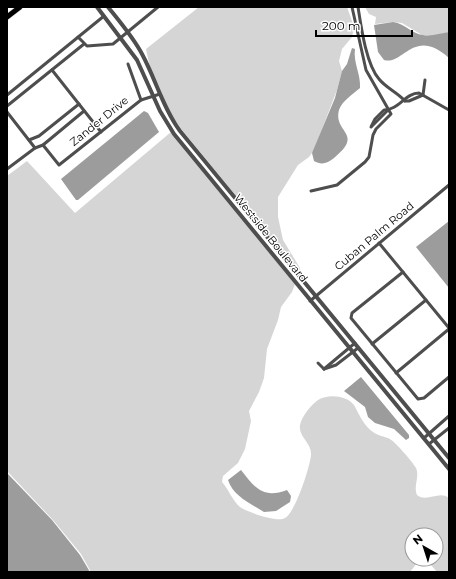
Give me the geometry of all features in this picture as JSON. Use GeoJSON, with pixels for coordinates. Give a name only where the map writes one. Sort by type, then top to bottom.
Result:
{"type":"FeatureCollection","features":[{"type":"Feature","properties":{"kind":"highway"},"geometry":{"type":"LineString","coordinates":[[7,17],[20,7]]}},
{"type":"Feature","properties":{"kind":"street","name":"Westside Boulevard"},"geometry":{"type":"LineString","coordinates":[[97,7],[122,38],[137,60],[153,96],[174,134],[449,469]]}},
{"type":"Feature","properties":{"kind":"street","name":"Westside Boulevard"},"geometry":{"type":"LineString","coordinates":[[108,7],[128,32],[142,54],[172,120],[180,131],[449,458]]}},
{"type":"Feature","properties":{"kind":"street"},"geometry":{"type":"LineString","coordinates":[[78,37],[84,44],[89,46],[109,46],[122,38],[158,7]]}},
{"type":"Feature","properties":{"kind":"street"},"geometry":{"type":"LineString","coordinates":[[311,191],[339,184],[365,162],[369,157],[373,135],[376,128],[391,114],[382,95],[366,70],[352,7]]}},
{"type":"Feature","properties":{"kind":"street"},"geometry":{"type":"LineString","coordinates":[[358,7],[372,68],[385,86],[399,94],[405,101]]}},
{"type":"Feature","properties":{"kind":"street"},"geometry":{"type":"LineString","coordinates":[[7,95],[104,16]]}},
{"type":"Feature","properties":{"kind":"street"},"geometry":{"type":"LineString","coordinates":[[7,106],[84,44]]}},
{"type":"Feature","properties":{"kind":"street","name":"Zander Drive"},"geometry":{"type":"LineString","coordinates":[[43,145],[59,165],[141,100],[128,64]]}},
{"type":"Feature","properties":{"kind":"street"},"geometry":{"type":"LineString","coordinates":[[52,70],[101,132]]}},
{"type":"Feature","properties":{"kind":"street"},"geometry":{"type":"LineString","coordinates":[[423,95],[425,80]]}},
{"type":"Feature","properties":{"kind":"street"},"geometry":{"type":"LineString","coordinates":[[376,128],[371,127],[384,110],[392,110],[415,93],[423,95],[449,110]]}},
{"type":"Feature","properties":{"kind":"street"},"geometry":{"type":"LineString","coordinates":[[141,100],[160,94]]}},
{"type":"Feature","properties":{"kind":"street"},"geometry":{"type":"LineString","coordinates":[[29,140],[39,136],[79,104]]}},
{"type":"Feature","properties":{"kind":"street"},"geometry":{"type":"LineString","coordinates":[[7,169],[35,148],[43,145],[84,111]]}},
{"type":"Feature","properties":{"kind":"street"},"geometry":{"type":"LineString","coordinates":[[7,112],[35,148]]}},
{"type":"Feature","properties":{"kind":"street","name":"Cuban Palm Road"},"geometry":{"type":"LineString","coordinates":[[310,301],[449,185]]}},
{"type":"Feature","properties":{"kind":"street"},"geometry":{"type":"LineString","coordinates":[[379,243],[449,329],[396,373]]}},
{"type":"Feature","properties":{"kind":"street"},"geometry":{"type":"LineString","coordinates":[[403,272],[351,314],[352,320],[419,400],[449,377]]}},
{"type":"Feature","properties":{"kind":"street"},"geometry":{"type":"LineString","coordinates":[[372,344],[426,300]]}},
{"type":"Feature","properties":{"kind":"street"},"geometry":{"type":"LineString","coordinates":[[324,369],[355,343]]}},
{"type":"Feature","properties":{"kind":"street"},"geometry":{"type":"LineString","coordinates":[[324,369],[334,367],[358,348]]}},
{"type":"Feature","properties":{"kind":"street"},"geometry":{"type":"LineString","coordinates":[[337,357],[341,362]]}},
{"type":"Feature","properties":{"kind":"street"},"geometry":{"type":"LineString","coordinates":[[318,362],[324,369]]}},
{"type":"Feature","properties":{"kind":"street"},"geometry":{"type":"LineString","coordinates":[[424,438],[449,416]]}},
{"type":"Feature","properties":{"kind":"street"},"geometry":{"type":"LineString","coordinates":[[429,444],[449,427],[445,421]]}},
{"type":"Feature","properties":{"kind":"shaded area"},"geometry":{"type":"Polygon","coordinates":[[[199,7],[347,7],[354,27],[352,37],[342,49],[339,61],[342,71],[337,90],[314,150],[309,157],[298,165],[278,197],[278,217],[283,240],[300,268],[300,274],[182,130],[164,102],[155,81],[146,49],[199,7]]]}},
{"type":"Feature","properties":{"kind":"shaded area"},"geometry":{"type":"Polygon","coordinates":[[[365,7],[449,7],[449,32],[432,36],[422,35],[402,23],[393,22],[375,24],[376,17],[369,14],[365,7]]]}},
{"type":"Feature","properties":{"kind":"shaded area"},"geometry":{"type":"Polygon","coordinates":[[[393,22],[423,35],[449,32],[449,58],[437,49],[427,46],[418,46],[410,49],[397,58],[384,60],[378,52],[374,25],[393,22]]]}},
{"type":"Feature","properties":{"kind":"shaded area"},"geometry":{"type":"Polygon","coordinates":[[[352,48],[355,49],[355,59],[360,88],[340,107],[338,118],[348,138],[347,143],[343,150],[331,160],[326,163],[319,163],[314,161],[312,153],[335,98],[342,71],[347,64],[352,48]]]}},
{"type":"Feature","properties":{"kind":"shaded area"},"geometry":{"type":"Polygon","coordinates":[[[144,111],[148,113],[159,132],[78,200],[76,200],[61,179],[144,111]]]}},
{"type":"Feature","properties":{"kind":"shaded area"},"geometry":{"type":"Polygon","coordinates":[[[171,132],[295,284],[292,292],[281,307],[278,320],[267,349],[264,378],[259,392],[249,411],[251,421],[245,449],[238,463],[223,476],[222,482],[240,507],[255,514],[270,518],[285,518],[293,508],[297,499],[310,461],[311,451],[300,429],[303,418],[307,411],[318,400],[332,396],[342,397],[354,405],[367,427],[377,434],[393,441],[414,465],[417,471],[417,495],[425,498],[441,495],[449,498],[449,572],[437,572],[433,567],[444,567],[444,527],[404,527],[404,567],[414,567],[410,572],[91,572],[81,554],[53,520],[7,471],[7,176],[27,161],[75,213],[171,132]]]}},
{"type":"Feature","properties":{"kind":"shaded area"},"geometry":{"type":"Polygon","coordinates":[[[449,221],[449,288],[416,247],[449,221]]]}},
{"type":"Feature","properties":{"kind":"shaded area"},"geometry":{"type":"Polygon","coordinates":[[[361,377],[409,435],[409,438],[406,440],[394,429],[375,423],[368,417],[365,407],[344,391],[361,377]]]}},
{"type":"Feature","properties":{"kind":"shaded area"},"geometry":{"type":"Polygon","coordinates":[[[241,470],[255,487],[260,490],[272,493],[287,490],[291,496],[290,502],[276,511],[264,512],[248,502],[238,495],[230,486],[228,480],[241,470]]]}},
{"type":"Feature","properties":{"kind":"shaded area"},"geometry":{"type":"Polygon","coordinates":[[[7,473],[52,520],[80,555],[90,572],[7,572],[7,473]]]}}]}
